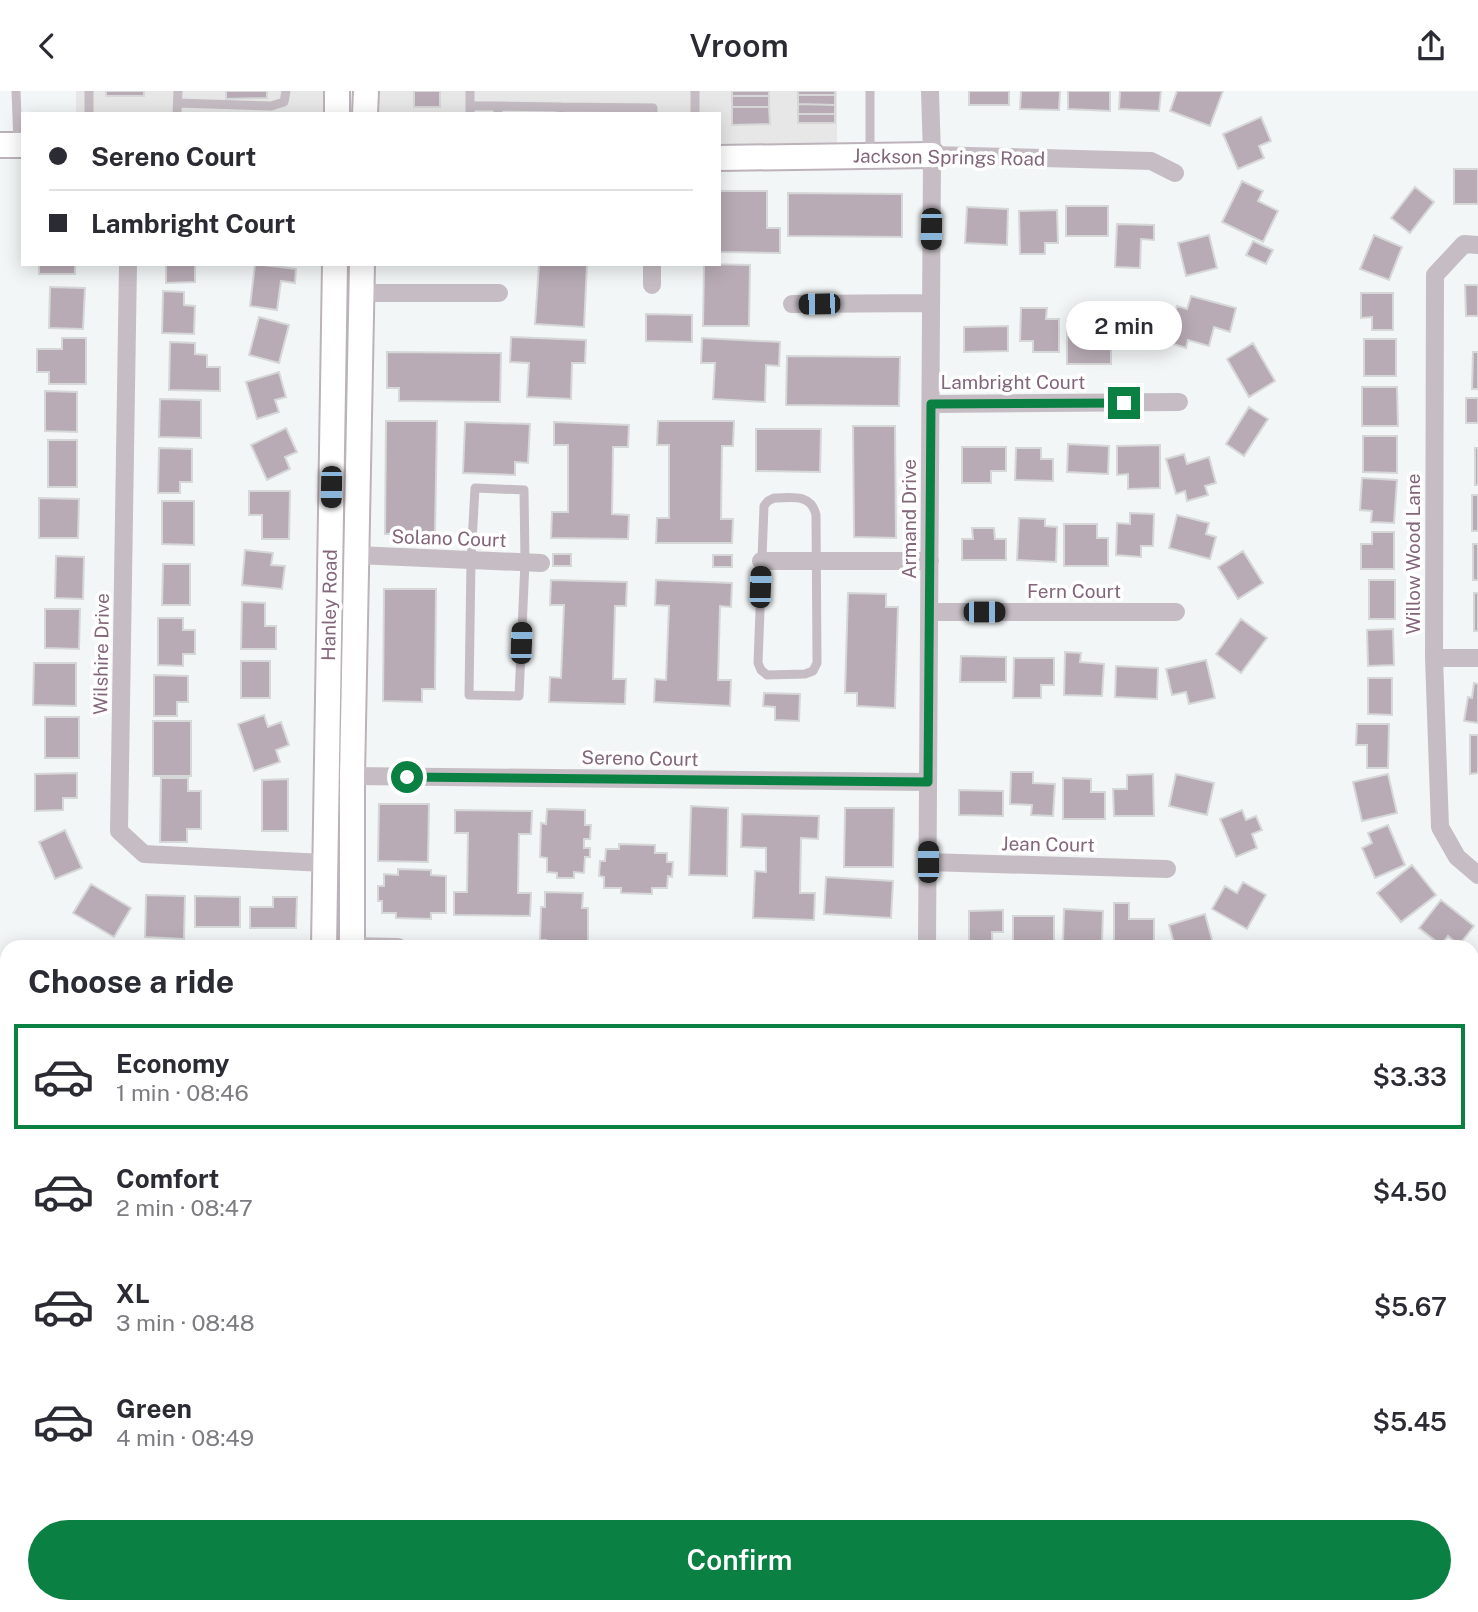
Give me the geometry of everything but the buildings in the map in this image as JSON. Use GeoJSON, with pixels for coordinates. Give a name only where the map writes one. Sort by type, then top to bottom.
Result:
{"type":"FeatureCollection","features":[{"type":"Feature","properties":{"kind":"main road"},"geometry":{"type":"LineString","coordinates":[[337,91],[337,112]]}},
{"type":"Feature","properties":{"kind":"main road"},"geometry":{"type":"LineString","coordinates":[[365,112],[366,91]]}},
{"type":"Feature","properties":{"kind":"main road","name":"Jackson Springs Road"},"geometry":{"type":"LineString","coordinates":[[721,158],[932,155]]}},
{"type":"Feature","properties":{"kind":"main road","name":"Hanley Road"},"geometry":{"type":"LineString","coordinates":[[324,940],[335,266]]}},
{"type":"Feature","properties":{"kind":"main road","name":"Hanley Road"},"geometry":{"type":"LineString","coordinates":[[352,940],[352,776],[362,266]]}},
{"type":"Feature","properties":{"kind":"main road"},"geometry":{"type":"LineString","coordinates":[[329,593],[356,555],[342,531],[331,487]]}},
{"type":"Feature","properties":{"kind":"street","name":"Armand Drive"},"geometry":{"type":"LineString","coordinates":[[927,940],[932,155],[930,91]]}},
{"type":"Feature","properties":{"kind":"street","name":"Jackson Springs Road"},"geometry":{"type":"LineString","coordinates":[[932,155],[1151,162],[1175,173]]}},
{"type":"Feature","properties":{"kind":"street","name":"Willow Wood Lane"},"geometry":{"type":"LineString","coordinates":[[1478,245],[1464,244],[1435,275],[1434,657],[1440,827],[1457,857],[1478,875]]}},
{"type":"Feature","properties":{"kind":"street","name":"Wilshire Drive"},"geometry":{"type":"LineString","coordinates":[[128,266],[119,831],[144,854],[324,863]]}},
{"type":"Feature","properties":{"kind":"street"},"geometry":{"type":"LineString","coordinates":[[652,266],[652,285]]}},
{"type":"Feature","properties":{"kind":"street"},"geometry":{"type":"LineString","coordinates":[[362,293],[499,293]]}},
{"type":"Feature","properties":{"kind":"street"},"geometry":{"type":"LineString","coordinates":[[792,304],[930,303]]}},
{"type":"Feature","properties":{"kind":"street","name":"Lambright Court"},"geometry":{"type":"LineString","coordinates":[[931,404],[1180,403]]}},
{"type":"Feature","properties":{"kind":"street","name":"Solano Court"},"geometry":{"type":"LineString","coordinates":[[356,555],[533,562]]}},
{"type":"Feature","properties":{"kind":"street"},"geometry":{"type":"LineString","coordinates":[[761,561],[930,561]]}},
{"type":"Feature","properties":{"kind":"street","name":"Fern Court"},"geometry":{"type":"LineString","coordinates":[[929,612],[1176,612]]}},
{"type":"Feature","properties":{"kind":"street"},"geometry":{"type":"LineString","coordinates":[[1434,657],[1478,657]]}},
{"type":"Feature","properties":{"kind":"street","name":"Sereno Court"},"geometry":{"type":"LineString","coordinates":[[352,776],[928,782]]}},
{"type":"Feature","properties":{"kind":"street","name":"Jean Court"},"geometry":{"type":"LineString","coordinates":[[928,862],[1167,869]]}},
{"type":"Feature","properties":{"kind":"lane"},"geometry":{"type":"LineString","coordinates":[[14,145],[16,91]]}},
{"type":"Feature","properties":{"kind":"lane"},"geometry":{"type":"LineString","coordinates":[[89,91],[89,112]]}},
{"type":"Feature","properties":{"kind":"lane"},"geometry":{"type":"LineString","coordinates":[[178,91],[178,109],[271,106],[284,102],[286,91]]}},
{"type":"Feature","properties":{"kind":"lane"},"geometry":{"type":"LineString","coordinates":[[470,91],[470,110],[653,108],[653,112]]}},
{"type":"Feature","properties":{"kind":"lane"},"geometry":{"type":"LineString","coordinates":[[695,91],[695,112]]}},
{"type":"Feature","properties":{"kind":"lane"},"geometry":{"type":"LineString","coordinates":[[870,91],[870,156]]}},
{"type":"Feature","properties":{"kind":"lane"},"geometry":{"type":"LineString","coordinates":[[475,488],[524,490],[533,562],[519,697],[470,695],[471,559],[475,488]]}},
{"type":"Feature","properties":{"kind":"lane"},"geometry":{"type":"LineString","coordinates":[[774,498],[804,498],[811,503],[816,515],[816,562],[817,663],[813,671],[805,674],[767,675],[758,663],[764,506],[768,501],[774,498]]}},
{"type":"Feature","properties":{"kind":"shaded area"},"geometry":{"type":"Polygon","coordinates":[[[76,91],[328,91],[328,112],[76,112],[76,91]]]}},
{"type":"Feature","properties":{"kind":"shaded area"},"geometry":{"type":"Polygon","coordinates":[[[374,91],[837,91],[837,146],[721,148],[721,112],[374,112],[374,91]]]}},
{"type":"Feature","properties":{"kind":"route"},"geometry":{"type":"LineString","coordinates":[[407,777],[928,782],[931,404],[1124,403]]}}]}
